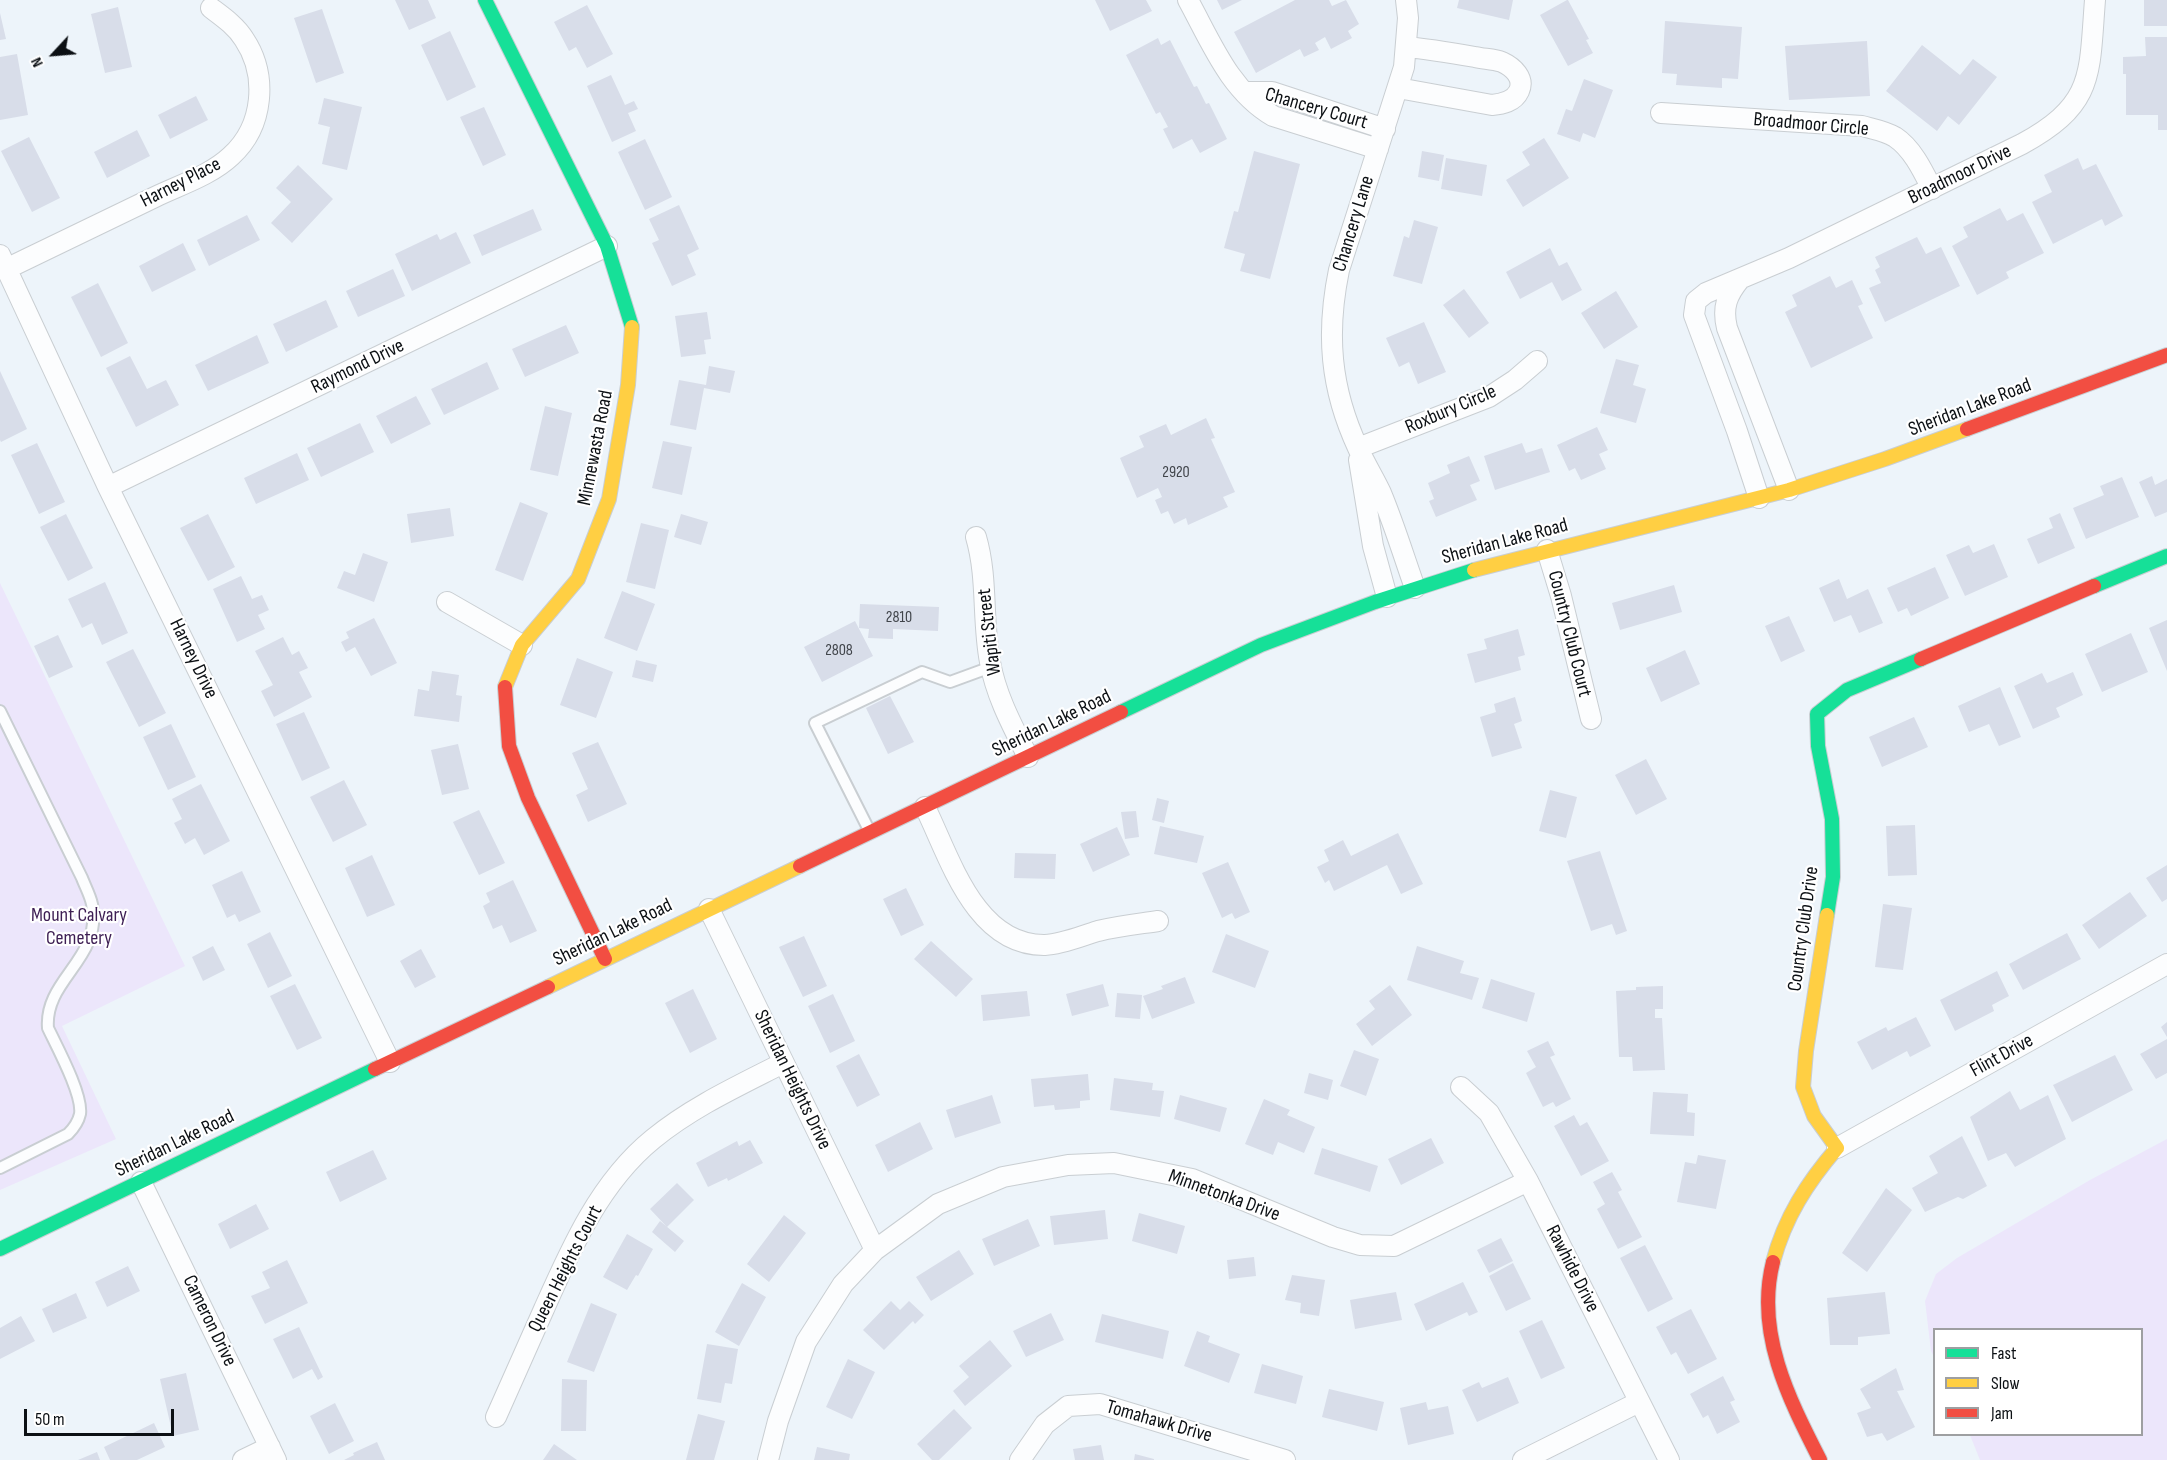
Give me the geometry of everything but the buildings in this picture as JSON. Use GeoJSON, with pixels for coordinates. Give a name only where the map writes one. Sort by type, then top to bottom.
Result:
{"type":"FeatureCollection","features":[{"type":"Feature","properties":{"kind":"main road","name":"Minnewasta Road"},"geometry":{"type":"LineString","coordinates":[[485,0],[607,246],[632,326],[628,385],[609,499],[578,579],[522,645],[505,688],[509,746],[528,798],[605,959]]}},
{"type":"Feature","properties":{"kind":"main road","name":"Sheridan Lake Road"},"geometry":{"type":"LineString","coordinates":[[0,1249],[1261,645],[1415,588],[1547,550],[1789,490],[1941,440],[2167,355]]}},
{"type":"Feature","properties":{"kind":"main road","name":"Country Club Drive"},"geometry":{"type":"LineString","coordinates":[[1837,1148],[1814,1116],[1803,1087],[1806,1051],[1833,878],[1832,819],[1818,746],[1817,714],[1847,690],[2167,556]]}},
{"type":"Feature","properties":{"kind":"main road"},"geometry":{"type":"LineString","coordinates":[[1818,1456],[1789,1393],[1774,1351],[1768,1309],[1769,1279],[1784,1221],[1814,1173],[1837,1148]]}},
{"type":"Feature","properties":{"kind":"street","name":"Chancery Court"},"geometry":{"type":"LineString","coordinates":[[1188,0],[1225,69],[1253,102],[1273,116],[1378,150]]}},
{"type":"Feature","properties":{"kind":"street","name":"Chancery Lane"},"geometry":{"type":"LineString","coordinates":[[1406,0],[1408,18],[1404,67],[1339,270],[1330,328],[1336,383],[1358,448],[1381,494],[1415,588]]}},
{"type":"Feature","properties":{"kind":"street","name":"Broadmoor Drive"},"geometry":{"type":"LineString","coordinates":[[1759,498],[1694,315],[1696,302],[1719,286],[1789,258],[2040,135],[2066,115],[2084,87],[2090,69],[2095,0]]}},
{"type":"Feature","properties":{"kind":"street","name":"Harney Place"},"geometry":{"type":"LineString","coordinates":[[3,262],[195,178],[231,157],[243,143],[252,128],[256,114],[260,95],[260,78],[255,59],[244,38],[230,22],[211,8]]}},
{"type":"Feature","properties":{"kind":"street"},"geometry":{"type":"LineString","coordinates":[[1398,88],[1492,105],[1512,100],[1519,91],[1520,82],[1517,73],[1501,62],[1433,49],[1406,47]]}},
{"type":"Feature","properties":{"kind":"street","name":"Chancery Court"},"geometry":{"type":"LineString","coordinates":[[1246,92],[1272,92],[1385,129]]}},
{"type":"Feature","properties":{"kind":"street","name":"Broadmoor Circle"},"geometry":{"type":"LineString","coordinates":[[1661,114],[1862,126],[1896,137],[1919,165],[1932,189]]}},
{"type":"Feature","properties":{"kind":"street","name":"Raymond Drive"},"geometry":{"type":"LineString","coordinates":[[108,487],[607,246]]}},
{"type":"Feature","properties":{"kind":"street","name":"Harney Drive"},"geometry":{"type":"LineString","coordinates":[[3,262],[108,487],[390,1062]]}},
{"type":"Feature","properties":{"kind":"street"},"geometry":{"type":"LineString","coordinates":[[1740,279],[1725,302],[1724,315],[1727,328],[1789,490]]}},
{"type":"Feature","properties":{"kind":"street","name":"Roxbury Circle"},"geometry":{"type":"LineString","coordinates":[[1358,448],[1489,397],[1537,361]]}},
{"type":"Feature","properties":{"kind":"street","name":"Chancery Lane"},"geometry":{"type":"LineString","coordinates":[[1358,448],[1373,546],[1387,597]]}},
{"type":"Feature","properties":{"kind":"street","name":"Wapiti Street"},"geometry":{"type":"LineString","coordinates":[[976,537],[983,568],[991,667],[1007,715],[1028,758]]}},
{"type":"Feature","properties":{"kind":"street","name":"Country Club Court"},"geometry":{"type":"LineString","coordinates":[[1547,550],[1561,596],[1591,718]]}},
{"type":"Feature","properties":{"kind":"street"},"geometry":{"type":"LineString","coordinates":[[447,602],[522,645]]}},
{"type":"Feature","properties":{"kind":"street"},"geometry":{"type":"LineString","coordinates":[[925,807],[961,884],[974,905],[986,921],[1013,937],[1033,944],[1054,944],[1102,930],[1158,921]]}},
{"type":"Feature","properties":{"kind":"street","name":"Sheridan Heights Drive"},"geometry":{"type":"LineString","coordinates":[[709,909],[875,1250]]}},
{"type":"Feature","properties":{"kind":"street","name":"Flint Drive"},"geometry":{"type":"LineString","coordinates":[[1837,1148],[2167,964]]}},
{"type":"Feature","properties":{"kind":"street","name":"Queen Heights Court"},"geometry":{"type":"LineString","coordinates":[[496,1418],[583,1226],[618,1176],[651,1140],[688,1113],[783,1064]]}},
{"type":"Feature","properties":{"kind":"street","name":"Rawhide Drive"},"geometry":{"type":"LineString","coordinates":[[1461,1087],[1489,1113],[1528,1181],[1669,1460]]}},
{"type":"Feature","properties":{"kind":"street","name":"Minnetonka Drive"},"geometry":{"type":"LineString","coordinates":[[768,1460],[778,1420],[806,1342],[843,1284],[875,1250],[938,1204],[1003,1177],[1068,1165],[1114,1163],[1192,1179],[1333,1237],[1360,1245],[1394,1246],[1528,1181]]}},
{"type":"Feature","properties":{"kind":"street","name":"Cameron Drive"},"geometry":{"type":"LineString","coordinates":[[141,1182],[273,1453]]}},
{"type":"Feature","properties":{"kind":"street"},"geometry":{"type":"LineString","coordinates":[[1523,1460],[1639,1402]]}},
{"type":"Feature","properties":{"kind":"street","name":"Tomahawk Drive"},"geometry":{"type":"LineString","coordinates":[[1020,1460],[1045,1424],[1068,1406],[1100,1404],[1285,1460]]}},
{"type":"Feature","properties":{"kind":"street"},"geometry":{"type":"LineString","coordinates":[[243,1460],[273,1453]]}},
{"type":"Feature","properties":{"kind":"street"},"geometry":{"type":"LineString","coordinates":[[1798,1460],[1818,1456]]}},
{"type":"Feature","properties":{"kind":"lane"},"geometry":{"type":"LineString","coordinates":[[870,833],[815,723],[922,672],[950,682],[991,667]]}},
{"type":"Feature","properties":{"kind":"lane"},"geometry":{"type":"LineString","coordinates":[[0,711],[82,878],[92,905],[93,915],[88,945],[80,961],[51,1000],[47,1019],[48,1028],[79,1098],[80,1115],[76,1126],[68,1134],[0,1168]]}},
{"type":"Feature","properties":{"kind":"green space","name":"Mount Calvary Cemetery"},"geometry":{"type":"Polygon","coordinates":[[[0,583],[185,966],[62,1026],[116,1139],[0,1190],[0,583]]]}},
{"type":"Feature","properties":{"kind":"green space"},"geometry":{"type":"Polygon","coordinates":[[[2167,1139],[2167,1460],[1980,1460],[1970,1436],[2143,1436],[2143,1328],[1933,1328],[1933,1355],[1931,1351],[1925,1301],[1936,1274],[1957,1258],[2090,1180],[2167,1139]]]}},
{"type":"Feature","properties":{"kind":"traffic: fast"},"geometry":{"type":"LineString","coordinates":[[485,0],[607,246],[632,327]]}},
{"type":"Feature","properties":{"kind":"traffic: fast"},"geometry":{"type":"LineString","coordinates":[[2094,586],[2167,556]]}},
{"type":"Feature","properties":{"kind":"traffic: fast"},"geometry":{"type":"LineString","coordinates":[[1121,712],[1261,645],[1375,602],[1474,570]]}},
{"type":"Feature","properties":{"kind":"traffic: fast"},"geometry":{"type":"LineString","coordinates":[[1827,915],[1833,877],[1832,819],[1818,746],[1817,714],[1847,690],[1921,659]]}},
{"type":"Feature","properties":{"kind":"traffic: fast"},"geometry":{"type":"LineString","coordinates":[[0,1249],[375,1069]]}},
{"type":"Feature","properties":{"kind":"traffic: slow"},"geometry":{"type":"LineString","coordinates":[[505,687],[522,645],[578,579],[609,499],[628,385],[632,327]]}},
{"type":"Feature","properties":{"kind":"traffic: slow"},"geometry":{"type":"LineString","coordinates":[[1474,570],[1789,490],[1967,429]]}},
{"type":"Feature","properties":{"kind":"traffic: slow"},"geometry":{"type":"LineString","coordinates":[[548,987],[800,866]]}},
{"type":"Feature","properties":{"kind":"traffic: slow"},"geometry":{"type":"LineString","coordinates":[[1773,1262],[1784,1230],[1798,1201],[1837,1148],[1814,1116],[1803,1087],[1806,1051],[1827,915]]}},
{"type":"Feature","properties":{"kind":"traffic: jam"},"geometry":{"type":"LineString","coordinates":[[1967,429],[2167,355]]}},
{"type":"Feature","properties":{"kind":"traffic: jam"},"geometry":{"type":"LineString","coordinates":[[1921,659],[2094,586]]}},
{"type":"Feature","properties":{"kind":"traffic: jam"},"geometry":{"type":"LineString","coordinates":[[505,687],[509,746],[528,798],[605,959]]}},
{"type":"Feature","properties":{"kind":"traffic: jam"},"geometry":{"type":"LineString","coordinates":[[800,866],[1121,712]]}},
{"type":"Feature","properties":{"kind":"traffic: jam"},"geometry":{"type":"LineString","coordinates":[[375,1069],[548,987]]}},
{"type":"Feature","properties":{"kind":"traffic: jam"},"geometry":{"type":"LineString","coordinates":[[1773,1262],[1768,1314],[1772,1340],[1787,1389],[1820,1460]]}}]}
